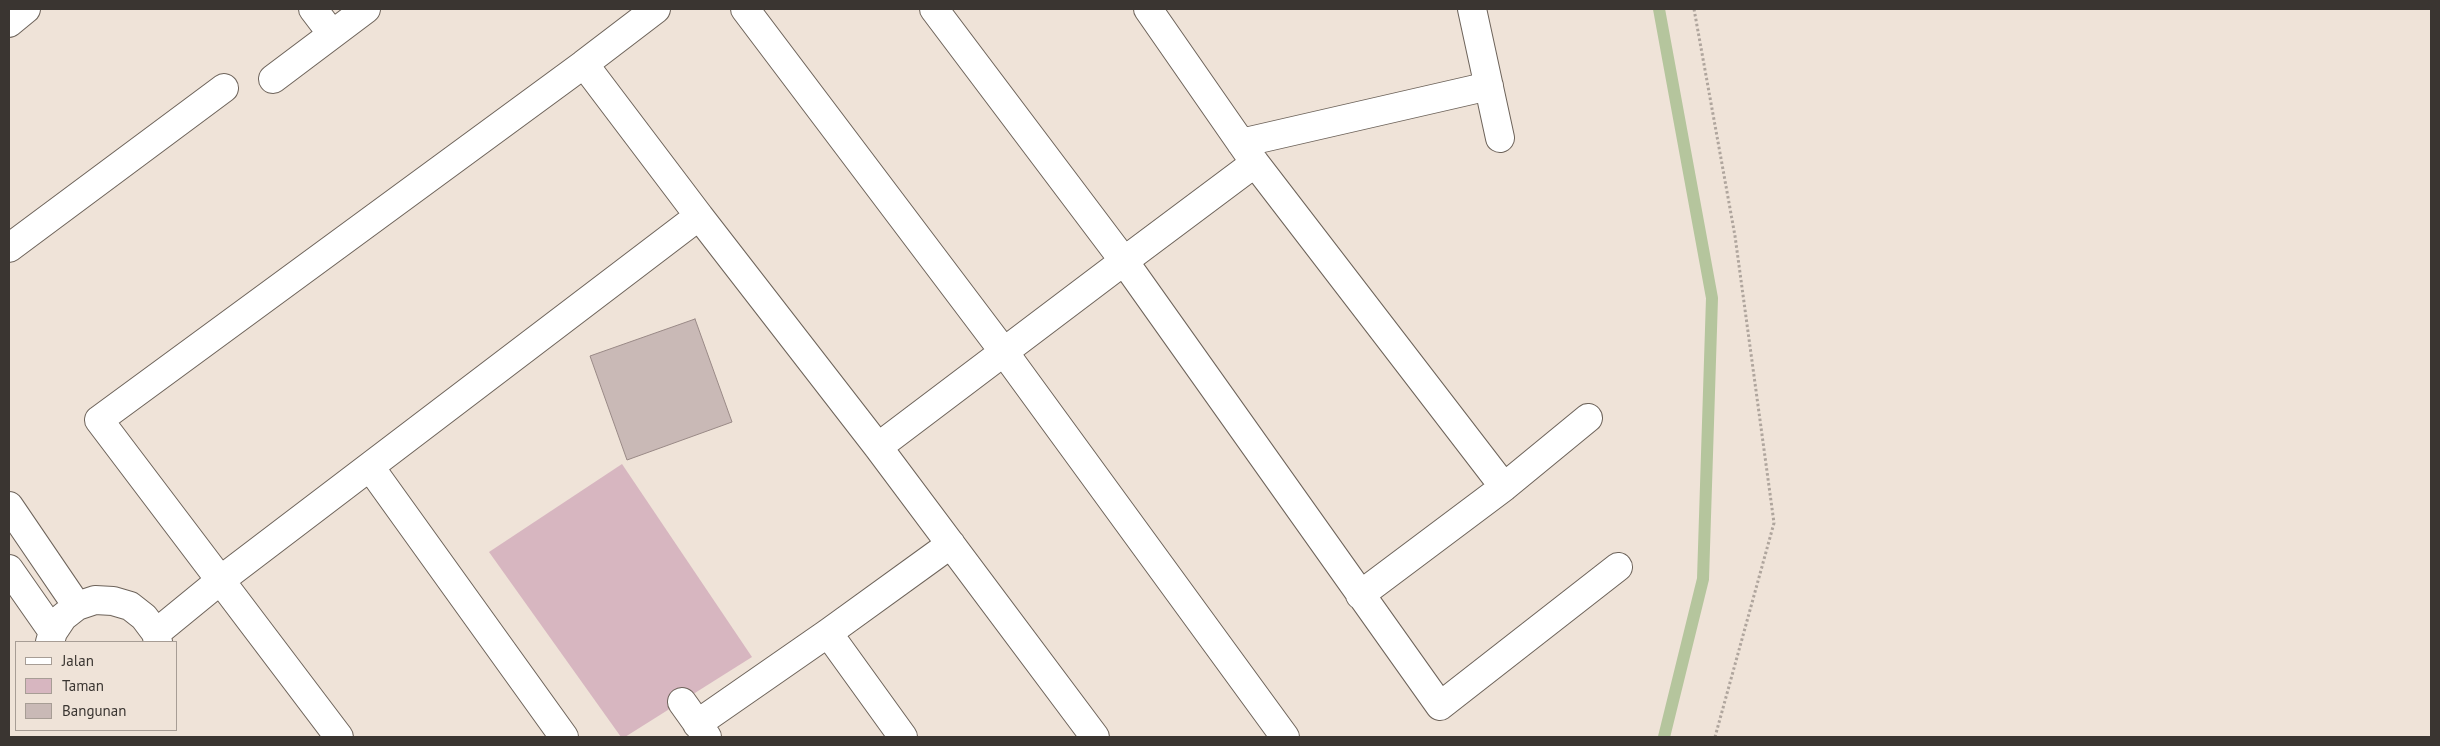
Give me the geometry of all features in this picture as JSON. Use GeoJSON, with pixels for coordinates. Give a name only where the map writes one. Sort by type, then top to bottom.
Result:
{"type":"FeatureCollection","features":[{"type":"Feature","properties":{"kind":"street"},"geometry":{"type":"LineString","coordinates":[[9,23],[26,9]]}},
{"type":"Feature","properties":{"kind":"street"},"geometry":{"type":"LineString","coordinates":[[313,9],[332,34]]}},
{"type":"Feature","properties":{"kind":"street"},"geometry":{"type":"LineString","coordinates":[[273,79],[366,9]]}},
{"type":"Feature","properties":{"kind":"street"},"geometry":{"type":"LineString","coordinates":[[745,9],[1004,352],[1286,737]]}},
{"type":"Feature","properties":{"kind":"street"},"geometry":{"type":"LineString","coordinates":[[934,9],[1124,261],[1440,706],[1618,567]]}},
{"type":"Feature","properties":{"kind":"street"},"geometry":{"type":"LineString","coordinates":[[1148,9],[1248,153],[1504,487]]}},
{"type":"Feature","properties":{"kind":"street"},"geometry":{"type":"LineString","coordinates":[[1472,9],[1500,138]]}},
{"type":"Feature","properties":{"kind":"street"},"geometry":{"type":"LineString","coordinates":[[340,737],[222,579],[99,420],[584,64],[649,11]]}},
{"type":"Feature","properties":{"kind":"street"},"geometry":{"type":"LineString","coordinates":[[584,64],[699,216],[878,446],[1095,737]]}},
{"type":"Feature","properties":{"kind":"street"},"geometry":{"type":"LineString","coordinates":[[878,446],[1124,261],[1248,153],[1489,86]]}},
{"type":"Feature","properties":{"kind":"street"},"geometry":{"type":"LineString","coordinates":[[9,248],[224,88]]}},
{"type":"Feature","properties":{"kind":"street"},"geometry":{"type":"LineString","coordinates":[[9,568],[51,637],[63,617],[77,606],[95,600],[112,601],[130,606],[144,617],[157,638],[222,579],[699,216]]}},
{"type":"Feature","properties":{"kind":"street"},"geometry":{"type":"LineString","coordinates":[[1360,595],[1504,487],[1588,418]]}},
{"type":"Feature","properties":{"kind":"street"},"geometry":{"type":"LineString","coordinates":[[370,467],[564,737]]}},
{"type":"Feature","properties":{"kind":"street"},"geometry":{"type":"LineString","coordinates":[[9,506],[77,606]]}},
{"type":"Feature","properties":{"kind":"street"},"geometry":{"type":"LineString","coordinates":[[695,721],[828,633],[951,544]]}},
{"type":"Feature","properties":{"kind":"street"},"geometry":{"type":"LineString","coordinates":[[828,633],[903,737]]}},
{"type":"Feature","properties":{"kind":"path"},"geometry":{"type":"LineString","coordinates":[[1694,9],[1735,236],[1774,523],[1715,737]]}},
{"type":"Feature","properties":{"kind":"green space"},"geometry":{"type":"Polygon","coordinates":[[[622,464],[752,657],[625,737],[621,737],[489,552],[622,464]]]}},
{"type":"Feature","properties":{"kind":"building"},"geometry":{"type":"Polygon","coordinates":[[[695,319],[732,422],[627,460],[590,356],[695,319]]]}},
{"type":"Feature","properties":{"kind":"waterway"},"geometry":{"type":"LineString","coordinates":[[1659,9],[1712,298],[1703,579],[1664,737]]}}]}
